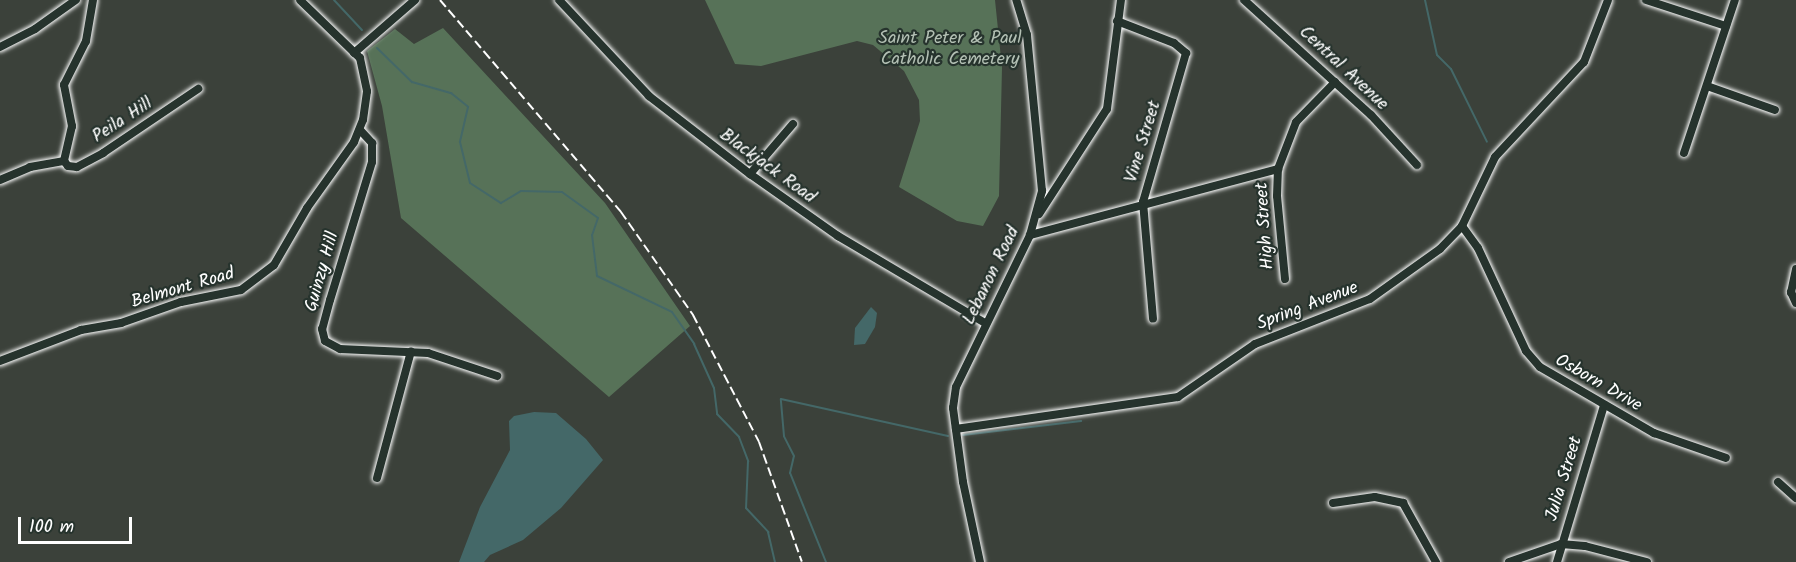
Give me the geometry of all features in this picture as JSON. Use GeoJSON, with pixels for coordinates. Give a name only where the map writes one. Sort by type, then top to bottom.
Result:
{"type":"FeatureCollection","features":[{"type":"Feature","properties":{"kind":"street"},"geometry":{"type":"LineString","coordinates":[[0,47],[35,29],[76,0]]}},
{"type":"Feature","properties":{"kind":"street","name":"Peila Hill"},"geometry":{"type":"LineString","coordinates":[[64,161],[72,126],[64,85],[86,41],[93,0]]}},
{"type":"Feature","properties":{"kind":"street"},"geometry":{"type":"LineString","coordinates":[[300,0],[354,53],[415,0]]}},
{"type":"Feature","properties":{"kind":"street","name":"Blackjack Road"},"geometry":{"type":"LineString","coordinates":[[559,0],[649,96],[750,174],[838,236],[985,323]]}},
{"type":"Feature","properties":{"kind":"street","name":"Lebanon Road"},"geometry":{"type":"LineString","coordinates":[[980,562],[956,429],[956,387],[985,323],[1030,235],[1036,218],[1042,175],[1027,35],[1016,0]]}},
{"type":"Feature","properties":{"kind":"street"},"geometry":{"type":"LineString","coordinates":[[1036,218],[1087,145],[1107,109],[1121,0]]}},
{"type":"Feature","properties":{"kind":"street","name":"Central Avenue"},"geometry":{"type":"LineString","coordinates":[[1244,0],[1387,130],[1417,165]]}},
{"type":"Feature","properties":{"kind":"street","name":"Spring Avenue"},"geometry":{"type":"LineString","coordinates":[[956,429],[1178,397],[1255,344],[1370,299],[1440,249],[1462,226],[1495,157],[1584,62],[1608,0]]}},
{"type":"Feature","properties":{"kind":"street"},"geometry":{"type":"LineString","coordinates":[[1646,0],[1726,26]]}},
{"type":"Feature","properties":{"kind":"street"},"geometry":{"type":"LineString","coordinates":[[1684,153],[1734,0]]}},
{"type":"Feature","properties":{"kind":"street","name":"Vine Street"},"geometry":{"type":"LineString","coordinates":[[1117,21],[1174,43],[1186,53],[1143,204],[1153,319]]}},
{"type":"Feature","properties":{"kind":"street","name":"Belmont Road"},"geometry":{"type":"LineString","coordinates":[[0,361],[64,335],[121,323],[156,309],[241,290],[274,265],[360,130],[367,82],[360,58],[354,53]]}},
{"type":"Feature","properties":{"kind":"street","name":"High Street"},"geometry":{"type":"LineString","coordinates":[[1285,279],[1277,196],[1278,169],[1296,122],[1335,82]]}},
{"type":"Feature","properties":{"kind":"street"},"geometry":{"type":"LineString","coordinates":[[1707,86],[1775,110]]}},
{"type":"Feature","properties":{"kind":"street","name":"Peila Hill"},"geometry":{"type":"LineString","coordinates":[[0,180],[30,167],[64,161],[77,167],[135,134],[198,89]]}},
{"type":"Feature","properties":{"kind":"street"},"geometry":{"type":"LineString","coordinates":[[750,174],[793,124]]}},
{"type":"Feature","properties":{"kind":"street","name":"Guinzy Hill"},"geometry":{"type":"LineString","coordinates":[[360,130],[372,143],[372,162],[330,300],[323,336],[330,345],[340,349],[411,351],[447,358],[497,376]]}},
{"type":"Feature","properties":{"kind":"street"},"geometry":{"type":"LineString","coordinates":[[1030,235],[1278,169]]}},
{"type":"Feature","properties":{"kind":"street","name":"Osborn Drive"},"geometry":{"type":"LineString","coordinates":[[1462,226],[1478,248],[1529,356],[1545,371],[1654,433],[1726,458]]}},
{"type":"Feature","properties":{"kind":"street"},"geometry":{"type":"LineString","coordinates":[[1796,269],[1791,298],[1796,303]]}},
{"type":"Feature","properties":{"kind":"street"},"geometry":{"type":"LineString","coordinates":[[377,478],[411,351]]}},
{"type":"Feature","properties":{"kind":"street","name":"Julia Street"},"geometry":{"type":"LineString","coordinates":[[1557,562],[1604,405]]}},
{"type":"Feature","properties":{"kind":"street"},"geometry":{"type":"LineString","coordinates":[[1778,482],[1796,498]]}},
{"type":"Feature","properties":{"kind":"street"},"geometry":{"type":"LineString","coordinates":[[1333,503],[1375,497],[1403,503],[1436,562]]}},
{"type":"Feature","properties":{"kind":"street"},"geometry":{"type":"LineString","coordinates":[[1509,562],[1561,544],[1584,546],[1647,562]]}},
{"type":"Feature","properties":{"kind":"green space","name":"Saint Peter & Paul Catholic Cemetery"},"geometry":{"type":"Polygon","coordinates":[[[705,0],[995,0],[1002,68],[999,196],[983,226],[957,221],[899,187],[920,121],[919,100],[904,71],[873,45],[857,41],[761,66],[735,64],[705,0]]]}},
{"type":"Feature","properties":{"kind":"green space"},"geometry":{"type":"Polygon","coordinates":[[[443,28],[605,203],[690,326],[609,397],[401,218],[382,106],[367,51],[395,29],[414,44],[443,28]]]}},
{"type":"Feature","properties":{"kind":"water"},"geometry":{"type":"Polygon","coordinates":[[[871,307],[877,313],[875,327],[865,344],[854,345],[855,328],[871,307]]]}},
{"type":"Feature","properties":{"kind":"water"},"geometry":{"type":"Polygon","coordinates":[[[534,412],[556,413],[586,439],[603,460],[561,508],[523,540],[490,555],[484,562],[459,562],[480,507],[510,450],[509,421],[514,416],[534,412]]]}},
{"type":"Feature","properties":{"kind":"waterway"},"geometry":{"type":"LineString","coordinates":[[334,0],[362,30]]}},
{"type":"Feature","properties":{"kind":"waterway"},"geometry":{"type":"LineString","coordinates":[[1425,0],[1437,55],[1451,69],[1487,142]]}},
{"type":"Feature","properties":{"kind":"waterway"},"geometry":{"type":"LineString","coordinates":[[377,48],[412,82],[451,93],[468,107],[460,142],[470,183],[501,203],[521,191],[562,192],[598,218],[592,235],[597,276],[672,312],[694,344],[714,388],[717,414],[739,437],[748,461],[746,508],[768,532],[775,562]]}},
{"type":"Feature","properties":{"kind":"waterway"},"geometry":{"type":"LineString","coordinates":[[826,562],[790,473],[794,456],[784,436],[781,399],[948,436]]}},
{"type":"Feature","properties":{"kind":"waterway"},"geometry":{"type":"LineString","coordinates":[[963,435],[1081,421]]}},
{"type":"Feature","properties":{"kind":"railway"},"geometry":{"type":"LineString","coordinates":[[440,0],[621,212],[693,315],[759,442],[802,562]]}}]}
